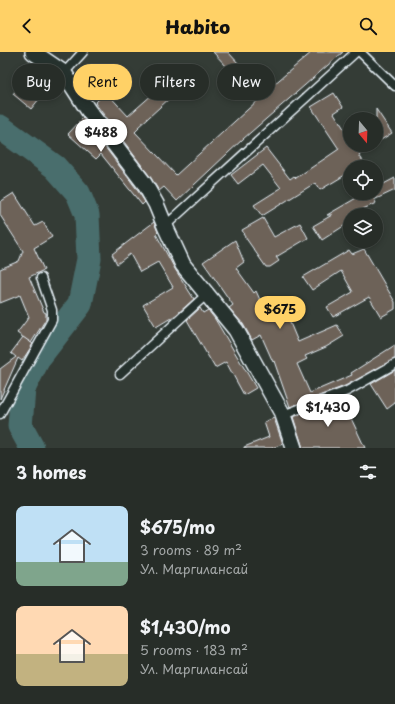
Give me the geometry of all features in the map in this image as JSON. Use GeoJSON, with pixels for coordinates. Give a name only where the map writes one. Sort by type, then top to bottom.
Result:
{"type":"FeatureCollection","features":[{"type":"Feature","properties":{"kind":"street"},"geometry":{"type":"LineString","coordinates":[[33,52],[51,64]]}},
{"type":"Feature","properties":{"kind":"street"},"geometry":{"type":"LineString","coordinates":[[65,75],[88,110],[144,182],[156,204],[183,265],[236,330],[284,415],[294,448]]}},
{"type":"Feature","properties":{"kind":"lane"},"geometry":{"type":"LineString","coordinates":[[65,72],[83,52]]}},
{"type":"Feature","properties":{"kind":"lane"},"geometry":{"type":"LineString","coordinates":[[165,226],[356,52]]}},
{"type":"Feature","properties":{"kind":"lane"},"geometry":{"type":"LineString","coordinates":[[360,52],[395,86]]}},
{"type":"Feature","properties":{"kind":"lane"},"geometry":{"type":"LineString","coordinates":[[0,414],[52,320],[52,310],[42,278]]}},
{"type":"Feature","properties":{"kind":"lane"},"geometry":{"type":"LineString","coordinates":[[120,374],[207,294]]}},
{"type":"Feature","properties":{"kind":"lane"},"geometry":{"type":"LineString","coordinates":[[284,415],[347,391],[395,364]]}},
{"type":"Feature","properties":{"kind":"building"},"geometry":{"type":"Polygon","coordinates":[[[213,52],[228,52],[239,64],[224,64],[213,52]]]}},
{"type":"Feature","properties":{"kind":"building"},"geometry":{"type":"Polygon","coordinates":[[[312,52],[343,52],[243,139],[177,201],[164,187],[159,191],[95,103],[98,100],[113,100],[128,116],[146,100],[168,100],[138,127],[139,128],[135,132],[176,175],[258,100],[275,100],[275,83],[312,52]]]}},
{"type":"Feature","properties":{"kind":"building"},"geometry":{"type":"Polygon","coordinates":[[[334,93],[343,107],[334,113],[343,127],[343,152],[363,152],[359,155],[362,160],[343,160],[343,176],[320,190],[315,183],[262,216],[254,205],[281,188],[263,165],[238,184],[231,175],[266,148],[290,179],[294,176],[296,178],[339,149],[311,107],[334,93]]]}},
{"type":"Feature","properties":{"kind":"building"},"geometry":{"type":"Polygon","coordinates":[[[20,100],[38,100],[31,109],[20,100]]]}},
{"type":"Feature","properties":{"kind":"building"},"geometry":{"type":"Polygon","coordinates":[[[83,118],[136,188],[145,202],[142,205],[101,154],[96,159],[68,134],[83,118]]]}},
{"type":"Feature","properties":{"kind":"building"},"geometry":{"type":"Polygon","coordinates":[[[383,120],[392,133],[383,139],[383,120]]]}},
{"type":"Feature","properties":{"kind":"building"},"geometry":{"type":"Polygon","coordinates":[[[395,178],[395,190],[383,196],[383,184],[395,178]]]}},
{"type":"Feature","properties":{"kind":"building"},"geometry":{"type":"Polygon","coordinates":[[[14,193],[35,226],[43,222],[52,237],[34,248],[44,270],[29,277],[44,312],[46,313],[46,319],[31,343],[17,333],[29,317],[20,295],[0,303],[0,269],[19,261],[23,251],[0,215],[0,202],[14,193]]]}},
{"type":"Feature","properties":{"kind":"building"},"geometry":{"type":"Polygon","coordinates":[[[353,200],[374,200],[376,203],[365,208],[343,208],[343,226],[322,240],[313,226],[332,215],[327,215],[353,200]]]}},
{"type":"Feature","properties":{"kind":"building"},"geometry":{"type":"Polygon","coordinates":[[[263,218],[274,237],[300,223],[308,238],[276,257],[279,261],[270,267],[266,267],[243,234],[242,230],[263,218]]]}},
{"type":"Feature","properties":{"kind":"building"},"geometry":{"type":"Polygon","coordinates":[[[154,222],[158,232],[156,234],[175,269],[194,299],[176,315],[156,327],[143,305],[173,287],[158,262],[140,272],[130,254],[117,264],[112,254],[154,222]]]}},
{"type":"Feature","properties":{"kind":"building"},"geometry":{"type":"Polygon","coordinates":[[[235,240],[244,262],[236,268],[254,293],[256,291],[266,313],[283,306],[298,342],[337,325],[344,336],[326,347],[305,356],[307,359],[297,364],[310,393],[352,375],[351,373],[395,345],[395,359],[345,386],[290,407],[274,361],[273,362],[261,335],[252,340],[243,324],[229,308],[233,305],[203,262],[235,240]]]}},
{"type":"Feature","properties":{"kind":"building"},"geometry":{"type":"Polygon","coordinates":[[[364,249],[395,302],[395,309],[381,317],[369,297],[333,317],[327,307],[353,292],[341,271],[312,290],[303,277],[349,250],[352,254],[364,249]]]}},
{"type":"Feature","properties":{"kind":"building"},"geometry":{"type":"Polygon","coordinates":[[[200,308],[203,313],[208,310],[215,319],[256,388],[244,395],[226,362],[215,368],[187,320],[200,308]]]}},
{"type":"Feature","properties":{"kind":"building"},"geometry":{"type":"Polygon","coordinates":[[[23,337],[33,344],[22,361],[18,358],[0,399],[0,369],[16,357],[11,353],[23,337]]]}},
{"type":"Feature","properties":{"kind":"building"},"geometry":{"type":"Polygon","coordinates":[[[395,370],[395,403],[387,409],[371,384],[395,370]]]}},
{"type":"Feature","properties":{"kind":"building"},"geometry":{"type":"Polygon","coordinates":[[[342,399],[365,448],[303,448],[293,417],[342,399]]]}},
{"type":"Feature","properties":{"kind":"building"},"geometry":{"type":"Polygon","coordinates":[[[274,418],[283,444],[272,448],[244,448],[269,437],[264,422],[274,418]]]}},
{"type":"Feature","properties":{"kind":"waterway"},"geometry":{"type":"LineString","coordinates":[[0,127],[55,167],[78,193],[87,215],[89,259],[80,304],[39,357],[23,389],[20,426],[32,448]]}}]}
